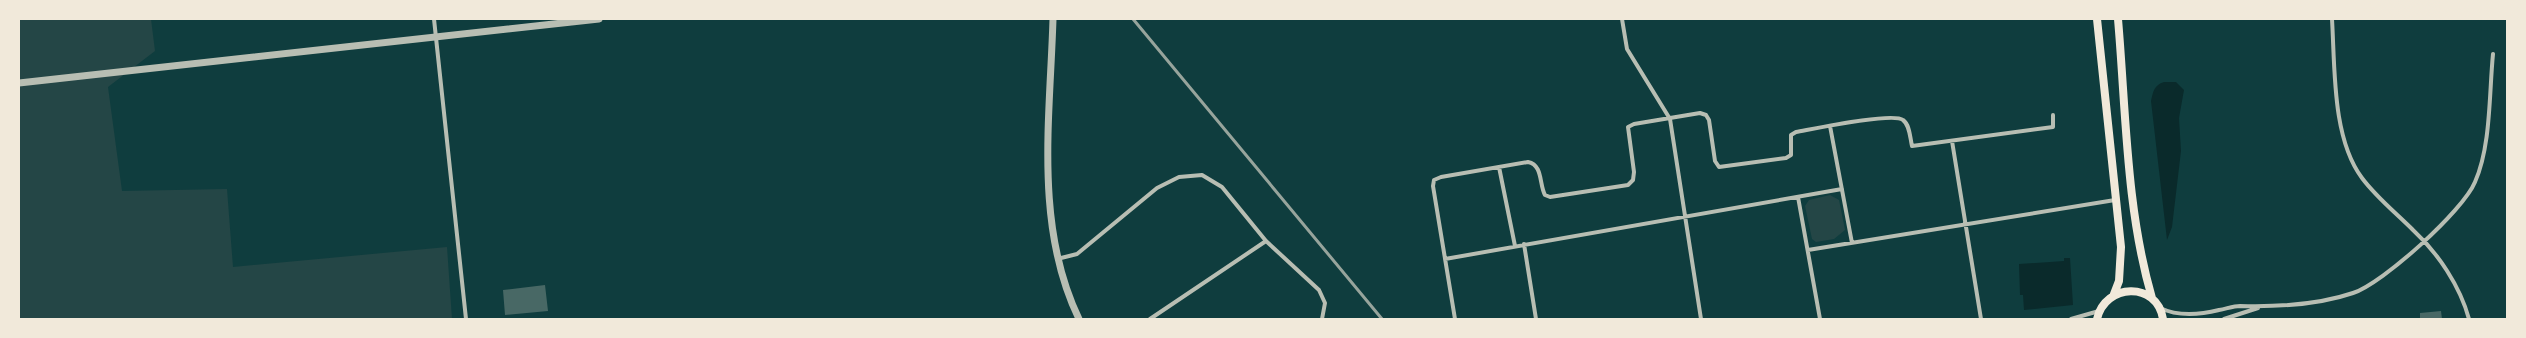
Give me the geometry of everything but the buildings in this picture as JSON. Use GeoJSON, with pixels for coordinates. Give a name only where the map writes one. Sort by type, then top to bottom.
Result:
{"type":"FeatureCollection","features":[{"type":"Feature","properties":{"kind":"main road"},"geometry":{"type":"LineString","coordinates":[[2096,19],[2122,261],[2119,280],[2114,294]]}},
{"type":"Feature","properties":{"kind":"main road"},"geometry":{"type":"LineString","coordinates":[[2118,19],[2135,218],[2142,265],[2152,298],[2160,308],[2163,319]]}},
{"type":"Feature","properties":{"kind":"main road"},"geometry":{"type":"LineString","coordinates":[[2098,315],[2105,302],[2114,294],[2129,290],[2141,292],[2152,298]]}},
{"type":"Feature","properties":{"kind":"street"},"geometry":{"type":"LineString","coordinates":[[434,19],[466,319]]}},
{"type":"Feature","properties":{"kind":"street"},"geometry":{"type":"LineString","coordinates":[[19,83],[599,19]]}},
{"type":"Feature","properties":{"kind":"street"},"geometry":{"type":"LineString","coordinates":[[1054,19],[1048,192],[1049,217],[1057,259],[1079,319]]}},
{"type":"Feature","properties":{"kind":"street"},"geometry":{"type":"LineString","coordinates":[[1622,19],[1627,49],[1670,119],[1701,319]]}},
{"type":"Feature","properties":{"kind":"street"},"geometry":{"type":"LineString","coordinates":[[2332,19],[2339,112],[2343,135],[2353,163],[2362,178],[2424,242],[2457,290],[2469,319]]}},
{"type":"Feature","properties":{"kind":"street"},"geometry":{"type":"LineString","coordinates":[[2160,308],[2184,315],[2237,306],[2260,307],[2337,298],[2355,292],[2377,279],[2424,242],[2467,197],[2475,182],[2484,152],[2493,54]]}},
{"type":"Feature","properties":{"kind":"street"},"geometry":{"type":"LineString","coordinates":[[1454,319],[1446,259],[1433,186],[1434,180],[1528,162],[1534,163],[1538,168],[1542,190],[1545,195],[1550,197],[1628,185],[1633,180],[1634,172],[1628,127],[1634,124],[1700,113],[1706,115],[1709,120],[1715,161],[1719,167],[1786,158],[1791,154],[1791,135],[1830,126],[1897,116],[1907,123],[1912,146],[2053,127],[2053,115]]}},
{"type":"Feature","properties":{"kind":"street"},"geometry":{"type":"LineString","coordinates":[[1830,126],[1852,243]]}},
{"type":"Feature","properties":{"kind":"street"},"geometry":{"type":"LineString","coordinates":[[1952,141],[1981,319]]}},
{"type":"Feature","properties":{"kind":"street"},"geometry":{"type":"LineString","coordinates":[[1499,167],[1515,246]]}},
{"type":"Feature","properties":{"kind":"street"},"geometry":{"type":"LineString","coordinates":[[1057,259],[1077,254],[1157,188],[1179,177],[1202,175],[1222,187],[1266,241],[1319,290],[1325,303],[1322,319]]}},
{"type":"Feature","properties":{"kind":"street"},"geometry":{"type":"LineString","coordinates":[[1446,259],[1685,216],[1798,198],[1842,189]]}},
{"type":"Feature","properties":{"kind":"street"},"geometry":{"type":"LineString","coordinates":[[1798,198],[1820,319]]}},
{"type":"Feature","properties":{"kind":"street"},"geometry":{"type":"LineString","coordinates":[[1808,250],[2115,200]]}},
{"type":"Feature","properties":{"kind":"street"},"geometry":{"type":"LineString","coordinates":[[1150,319],[1266,241]]}},
{"type":"Feature","properties":{"kind":"street"},"geometry":{"type":"LineString","coordinates":[[1524,244],[1536,319]]}},
{"type":"Feature","properties":{"kind":"street"},"geometry":{"type":"LineString","coordinates":[[2224,319],[2260,307]]}},
{"type":"Feature","properties":{"kind":"street"},"geometry":{"type":"LineString","coordinates":[[2071,319],[2098,315]]}},
{"type":"Feature","properties":{"kind":"shaded area"},"geometry":{"type":"Polygon","coordinates":[[[19,19],[151,19],[155,51],[108,87],[122,191],[227,189],[233,267],[447,247],[452,319],[19,319],[19,19]]]}},
{"type":"Feature","properties":{"kind":"shaded area"},"geometry":{"type":"Polygon","coordinates":[[[2164,82],[2176,82],[2184,90],[2179,118],[2181,151],[2172,227],[2167,240],[2151,101],[2156,87],[2164,82]]]}},
{"type":"Feature","properties":{"kind":"shaded area"},"geometry":{"type":"Polygon","coordinates":[[[1830,195],[1839,200],[1845,230],[1834,239],[1816,242],[1812,239],[1805,206],[1809,200],[1830,195]]]}},
{"type":"Feature","properties":{"kind":"shaded area"},"geometry":{"type":"Polygon","coordinates":[[[2064,258],[2070,258],[2073,305],[2024,310],[2023,295],[2020,295],[2019,264],[2064,261],[2064,258]]]}},
{"type":"Feature","properties":{"kind":"railway"},"geometry":{"type":"LineString","coordinates":[[1133,19],[1382,319]]}}]}
